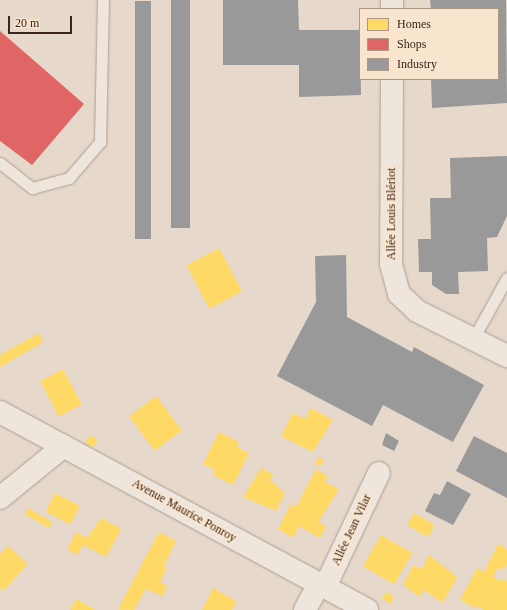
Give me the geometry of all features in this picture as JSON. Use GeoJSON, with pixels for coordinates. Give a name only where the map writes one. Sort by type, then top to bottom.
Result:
{"type":"FeatureCollection","features":[{"type":"Feature","properties":{"kind":"street","name":"Allée Louis Blériot"},"geometry":{"type":"LineString","coordinates":[[392,80],[392,264],[399,294],[417,311],[507,356]]}},
{"type":"Feature","properties":{"kind":"street","name":"Avenue Maurice Ponroy"},"geometry":{"type":"LineString","coordinates":[[0,412],[367,610]]}},
{"type":"Feature","properties":{"kind":"street"},"geometry":{"type":"LineString","coordinates":[[0,498],[64,446]]}},
{"type":"Feature","properties":{"kind":"street","name":"Allée Jean Vilar"},"geometry":{"type":"LineString","coordinates":[[306,610],[322,586],[379,473]]}},
{"type":"Feature","properties":{"kind":"lane"},"geometry":{"type":"LineString","coordinates":[[0,163],[32,188],[69,178],[100,142],[103,0]]}},
{"type":"Feature","properties":{"kind":"lane"},"geometry":{"type":"LineString","coordinates":[[473,340],[507,278]]}},
{"type":"Feature","properties":{"kind":"building: Homes"},"geometry":{"type":"Polygon","coordinates":[[[219,248],[242,291],[209,309],[186,265],[219,248]]]}},
{"type":"Feature","properties":{"kind":"building: Homes"},"geometry":{"type":"Polygon","coordinates":[[[39,333],[43,342],[0,367],[0,355],[39,333]]]}},
{"type":"Feature","properties":{"kind":"building: Homes"},"geometry":{"type":"Polygon","coordinates":[[[63,369],[82,404],[59,417],[40,381],[63,369]]]}},
{"type":"Feature","properties":{"kind":"building: Homes"},"geometry":{"type":"Polygon","coordinates":[[[156,396],[182,430],[155,451],[129,416],[156,396]]]}},
{"type":"Feature","properties":{"kind":"building: Homes"},"geometry":{"type":"Polygon","coordinates":[[[311,408],[333,420],[313,452],[281,436],[293,413],[305,419],[311,408]]]}},
{"type":"Feature","properties":{"kind":"building: Homes"},"geometry":{"type":"Polygon","coordinates":[[[219,432],[239,442],[237,447],[249,453],[233,485],[213,475],[215,470],[203,464],[219,432]]]}},
{"type":"Feature","properties":{"kind":"building: Homes"},"geometry":{"type":"Polygon","coordinates":[[[90,435],[98,440],[93,447],[85,443],[90,435]]]}},
{"type":"Feature","properties":{"kind":"building: Homes"},"geometry":{"type":"Polygon","coordinates":[[[318,457],[324,460],[320,466],[315,463],[318,457]]]}},
{"type":"Feature","properties":{"kind":"building: Homes"},"geometry":{"type":"Polygon","coordinates":[[[261,468],[273,474],[270,480],[285,493],[276,511],[243,497],[261,468]]]}},
{"type":"Feature","properties":{"kind":"building: Homes"},"geometry":{"type":"Polygon","coordinates":[[[316,469],[328,476],[325,482],[339,489],[318,522],[326,526],[320,538],[299,526],[293,538],[278,529],[291,504],[296,507],[316,469]]]}},
{"type":"Feature","properties":{"kind":"building: Homes"},"geometry":{"type":"Polygon","coordinates":[[[55,493],[80,506],[70,524],[45,512],[55,493]]]}},
{"type":"Feature","properties":{"kind":"building: Homes"},"geometry":{"type":"Polygon","coordinates":[[[28,508],[52,522],[49,528],[25,514],[28,508]]]}},
{"type":"Feature","properties":{"kind":"building: Homes"},"geometry":{"type":"Polygon","coordinates":[[[414,513],[435,525],[428,537],[407,525],[414,513]]]}},
{"type":"Feature","properties":{"kind":"building: Homes"},"geometry":{"type":"Polygon","coordinates":[[[101,518],[121,529],[106,557],[83,545],[77,555],[67,549],[76,532],[87,538],[101,518]]]}},
{"type":"Feature","properties":{"kind":"building: Homes"},"geometry":{"type":"Polygon","coordinates":[[[159,532],[176,541],[164,566],[167,568],[160,582],[167,586],[162,596],[146,589],[134,610],[118,609],[159,532]]]}},
{"type":"Feature","properties":{"kind":"building: Homes"},"geometry":{"type":"Polygon","coordinates":[[[381,535],[412,553],[394,584],[363,566],[381,535]]]}},
{"type":"Feature","properties":{"kind":"building: Homes"},"geometry":{"type":"Polygon","coordinates":[[[498,544],[507,549],[507,565],[502,570],[498,567],[493,577],[501,581],[504,578],[507,582],[507,610],[483,610],[479,605],[477,609],[460,600],[477,568],[484,572],[498,544]]]}},
{"type":"Feature","properties":{"kind":"building: Homes"},"geometry":{"type":"Polygon","coordinates":[[[8,546],[28,564],[3,591],[0,588],[0,554],[8,546]]]}},
{"type":"Feature","properties":{"kind":"building: Homes"},"geometry":{"type":"Polygon","coordinates":[[[429,555],[457,577],[443,603],[424,590],[420,597],[403,585],[413,565],[422,569],[429,555]]]}},
{"type":"Feature","properties":{"kind":"building: Homes"},"geometry":{"type":"Polygon","coordinates":[[[213,588],[236,601],[232,610],[202,610],[213,588]]]}},
{"type":"Feature","properties":{"kind":"building: Homes"},"geometry":{"type":"Polygon","coordinates":[[[386,592],[394,596],[391,604],[382,599],[386,592]]]}},
{"type":"Feature","properties":{"kind":"building: Homes"},"geometry":{"type":"Polygon","coordinates":[[[76,599],[96,610],[70,610],[76,599]]]}},
{"type":"Feature","properties":{"kind":"building: Shops"},"geometry":{"type":"Polygon","coordinates":[[[0,31],[84,104],[32,165],[0,141],[0,31]]]}},
{"type":"Feature","properties":{"kind":"building: Industry"},"geometry":{"type":"Polygon","coordinates":[[[171,0],[190,0],[190,228],[171,228],[171,0]]]}},
{"type":"Feature","properties":{"kind":"building: Industry"},"geometry":{"type":"Polygon","coordinates":[[[223,0],[298,0],[299,30],[359,30],[359,80],[361,80],[361,95],[299,97],[299,65],[223,65],[223,0]]]}},
{"type":"Feature","properties":{"kind":"building: Industry"},"geometry":{"type":"Polygon","coordinates":[[[430,0],[506,0],[507,103],[432,108],[431,80],[499,80],[499,8],[431,8],[430,0]]]}},
{"type":"Feature","properties":{"kind":"building: Industry"},"geometry":{"type":"Polygon","coordinates":[[[135,1],[151,1],[151,239],[135,239],[135,1]]]}},
{"type":"Feature","properties":{"kind":"building: Industry"},"geometry":{"type":"Polygon","coordinates":[[[507,156],[507,216],[497,237],[487,238],[488,271],[458,272],[459,294],[446,294],[432,285],[432,272],[419,272],[418,239],[431,239],[430,198],[451,198],[450,158],[507,156]]]}},
{"type":"Feature","properties":{"kind":"building: Industry"},"geometry":{"type":"Polygon","coordinates":[[[346,255],[347,317],[412,352],[414,347],[484,385],[453,442],[383,405],[372,426],[277,376],[316,302],[315,256],[346,255]]]}},
{"type":"Feature","properties":{"kind":"building: Industry"},"geometry":{"type":"Polygon","coordinates":[[[386,433],[399,441],[394,451],[382,445],[386,433]]]}},
{"type":"Feature","properties":{"kind":"building: Industry"},"geometry":{"type":"Polygon","coordinates":[[[474,436],[507,453],[507,498],[456,471],[474,436]]]}},
{"type":"Feature","properties":{"kind":"building: Industry"},"geometry":{"type":"Polygon","coordinates":[[[447,481],[471,494],[453,525],[425,511],[434,493],[440,495],[447,481]]]}}]}
